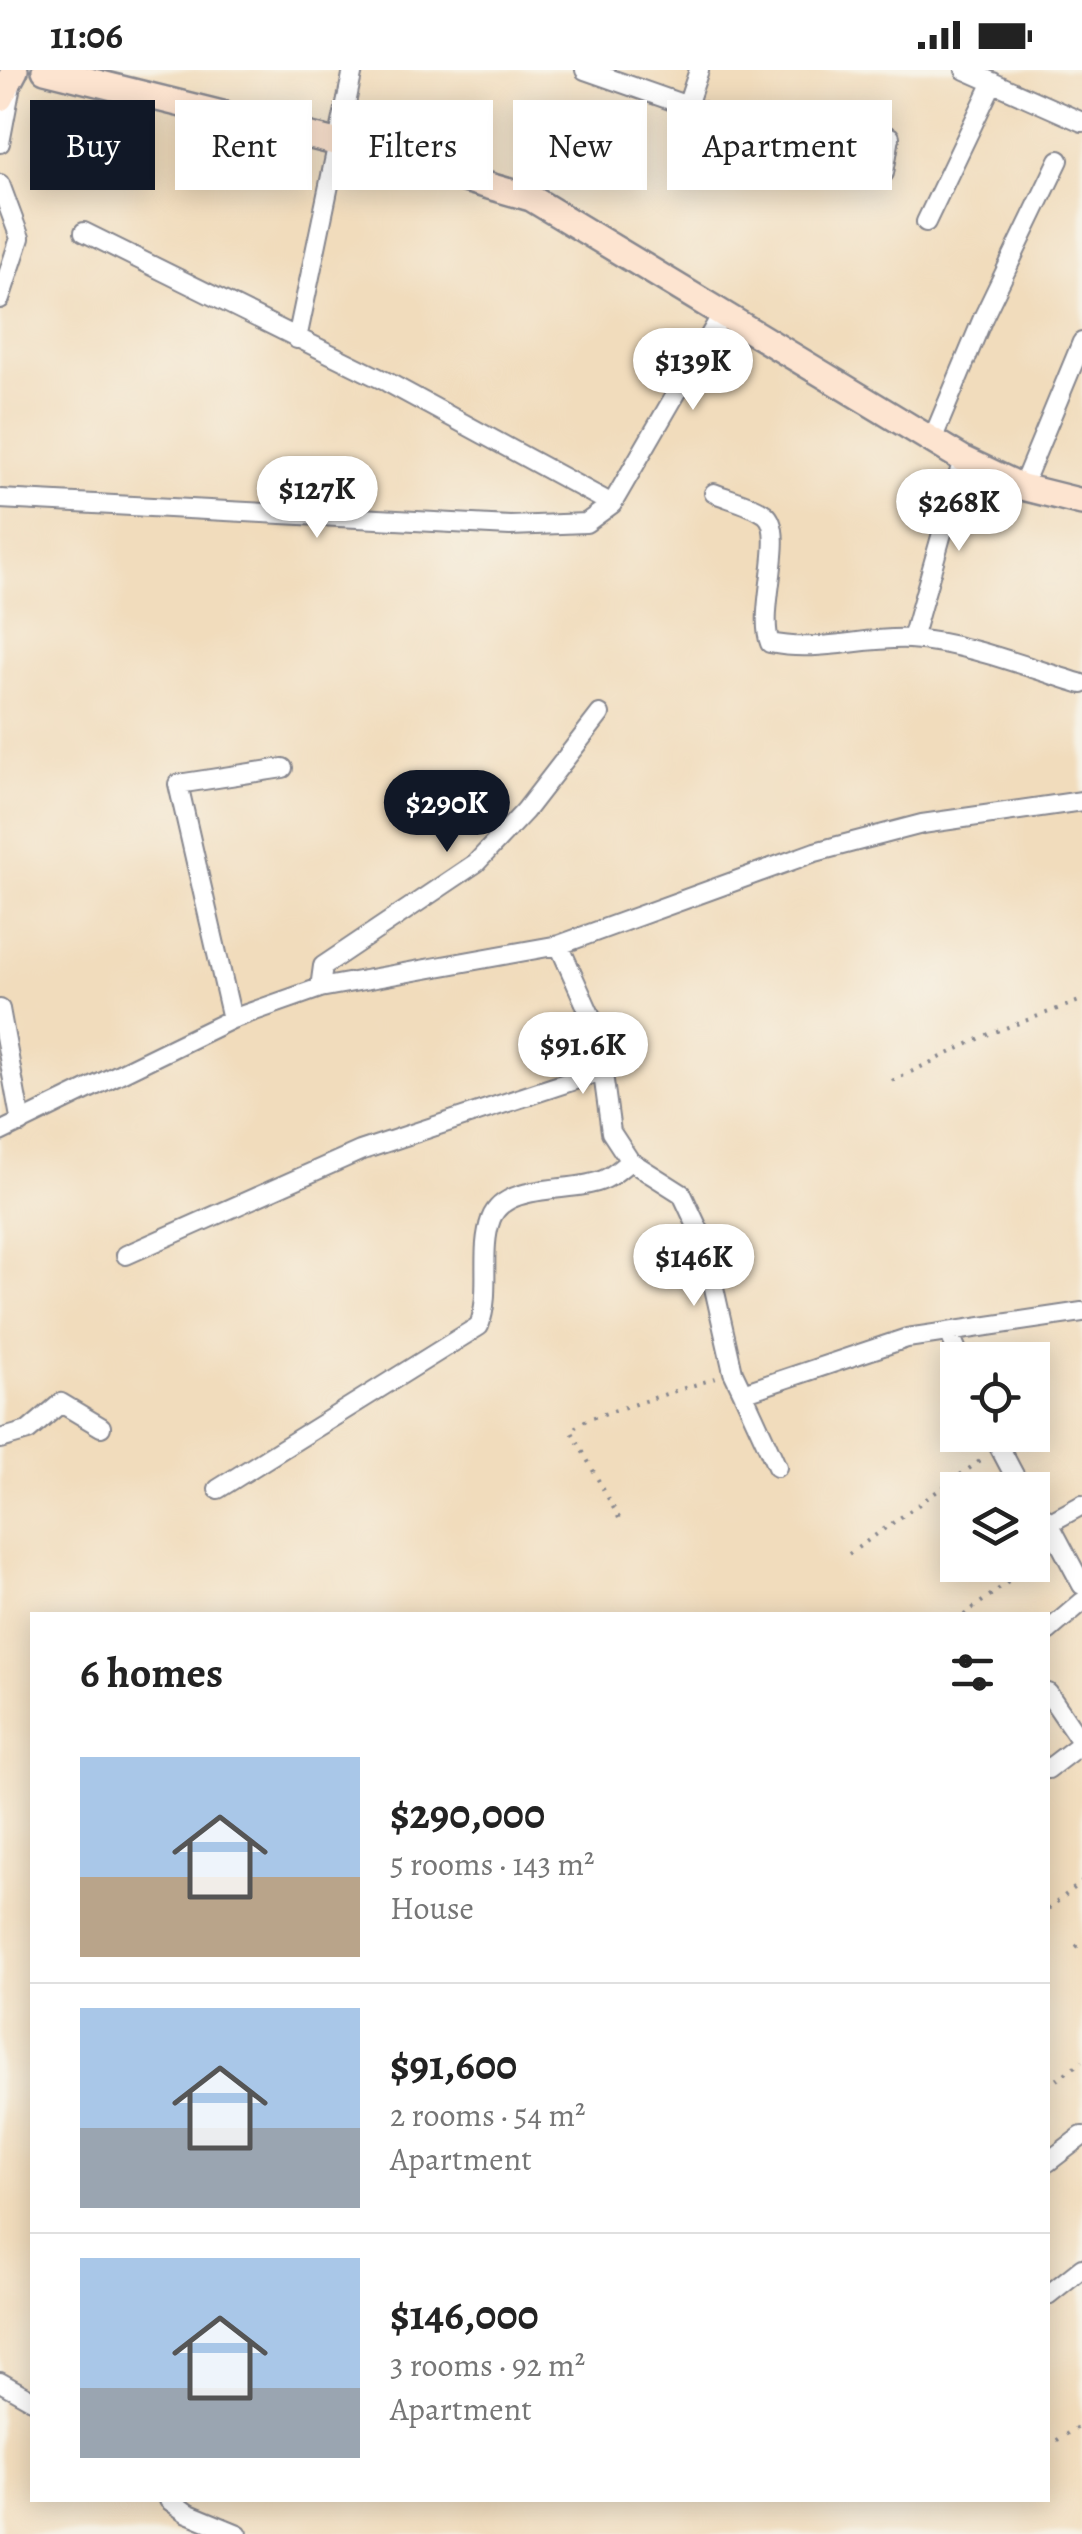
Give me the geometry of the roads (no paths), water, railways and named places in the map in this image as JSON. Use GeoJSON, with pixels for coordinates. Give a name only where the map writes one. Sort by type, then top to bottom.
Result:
{"type":"FeatureCollection","features":[{"type":"Feature","properties":{"kind":"street"},"geometry":{"type":"LineString","coordinates":[[45,70],[332,142]]}},
{"type":"Feature","properties":{"kind":"street"},"geometry":{"type":"LineString","coordinates":[[347,100],[354,70]]}},
{"type":"Feature","properties":{"kind":"street"},"geometry":{"type":"LineString","coordinates":[[585,70],[670,100]]}},
{"type":"Feature","properties":{"kind":"street"},"geometry":{"type":"LineString","coordinates":[[689,100],[699,70]]}},
{"type":"Feature","properties":{"kind":"street"},"geometry":{"type":"LineString","coordinates":[[964,70],[1082,122]]}},
{"type":"Feature","properties":{"kind":"street"},"geometry":{"type":"LineString","coordinates":[[926,222],[993,82]]}},
{"type":"Feature","properties":{"kind":"street"},"geometry":{"type":"LineString","coordinates":[[0,143],[9,83]]}},
{"type":"Feature","properties":{"kind":"street"},"geometry":{"type":"LineString","coordinates":[[932,440],[982,318],[1059,160]]}},
{"type":"Feature","properties":{"kind":"street"},"geometry":{"type":"LineString","coordinates":[[298,338],[332,172]]}},
{"type":"Feature","properties":{"kind":"street"},"geometry":{"type":"LineString","coordinates":[[0,184],[20,238],[0,300]]}},
{"type":"Feature","properties":{"kind":"street"},"geometry":{"type":"LineString","coordinates":[[493,187],[532,198],[721,316],[963,459],[1022,487],[1082,502]]}},
{"type":"Feature","properties":{"kind":"street"},"geometry":{"type":"LineString","coordinates":[[84,232],[298,338],[612,504]]}},
{"type":"Feature","properties":{"kind":"street"},"geometry":{"type":"LineString","coordinates":[[0,500],[510,526],[586,523],[612,504],[721,316]]}},
{"type":"Feature","properties":{"kind":"street"},"geometry":{"type":"LineString","coordinates":[[1022,487],[1082,342]]}},
{"type":"Feature","properties":{"kind":"street"},"geometry":{"type":"LineString","coordinates":[[912,639],[963,459]]}},
{"type":"Feature","properties":{"kind":"street"},"geometry":{"type":"LineString","coordinates":[[714,493],[763,512],[772,522],[773,555],[764,610],[770,642],[830,647],[912,639],[1016,661],[1082,684]]}},
{"type":"Feature","properties":{"kind":"street"},"geometry":{"type":"LineString","coordinates":[[320,988],[323,966],[364,934],[400,917],[476,863],[525,811],[600,714]]}},
{"type":"Feature","properties":{"kind":"street"},"geometry":{"type":"LineString","coordinates":[[232,1019],[178,784],[282,768]]}},
{"type":"Feature","properties":{"kind":"street"},"geometry":{"type":"LineString","coordinates":[[0,1132],[232,1019],[320,988],[559,946],[815,852],[922,824],[1082,801]]}},
{"type":"Feature","properties":{"kind":"street"},"geometry":{"type":"LineString","coordinates":[[559,946],[596,1030],[605,1070],[611,1132],[630,1162],[682,1194],[703,1240],[733,1372],[777,1467]]}},
{"type":"Feature","properties":{"kind":"street"},"geometry":{"type":"LineString","coordinates":[[0,1009],[22,1123]]}},
{"type":"Feature","properties":{"kind":"street"},"geometry":{"type":"LineString","coordinates":[[126,1255],[165,1234],[360,1151],[605,1070]]}},
{"type":"Feature","properties":{"kind":"street"},"geometry":{"type":"LineString","coordinates":[[218,1488],[479,1326],[486,1310],[490,1224],[504,1204],[520,1196],[603,1180],[630,1162]]}},
{"type":"Feature","properties":{"kind":"street"},"geometry":{"type":"LineString","coordinates":[[743,1393],[907,1338],[1082,1312]]}},
{"type":"Feature","properties":{"kind":"street"},"geometry":{"type":"LineString","coordinates":[[949,1332],[953,1342]]}},
{"type":"Feature","properties":{"kind":"street"},"geometry":{"type":"LineString","coordinates":[[0,1439],[28,1431],[61,1403],[101,1427]]}},
{"type":"Feature","properties":{"kind":"street"},"geometry":{"type":"LineString","coordinates":[[1050,1522],[1082,1504]]}},
{"type":"Feature","properties":{"kind":"street"},"geometry":{"type":"LineString","coordinates":[[1050,1525],[1082,1585]]}},
{"type":"Feature","properties":{"kind":"street"},"geometry":{"type":"LineString","coordinates":[[1050,1630],[1082,1602]]}},
{"type":"Feature","properties":{"kind":"street"},"geometry":{"type":"LineString","coordinates":[[1050,1696],[1079,1733],[1050,1767]]}},
{"type":"Feature","properties":{"kind":"street"},"geometry":{"type":"LineString","coordinates":[[1050,2160],[1082,2136]]}},
{"type":"Feature","properties":{"kind":"street"},"geometry":{"type":"LineString","coordinates":[[1050,2293],[1082,2268]]}},
{"type":"Feature","properties":{"kind":"street"},"geometry":{"type":"LineString","coordinates":[[0,2382],[30,2399]]}},
{"type":"Feature","properties":{"kind":"street"},"geometry":{"type":"LineString","coordinates":[[172,2502],[187,2513],[238,2534]]}}]}
